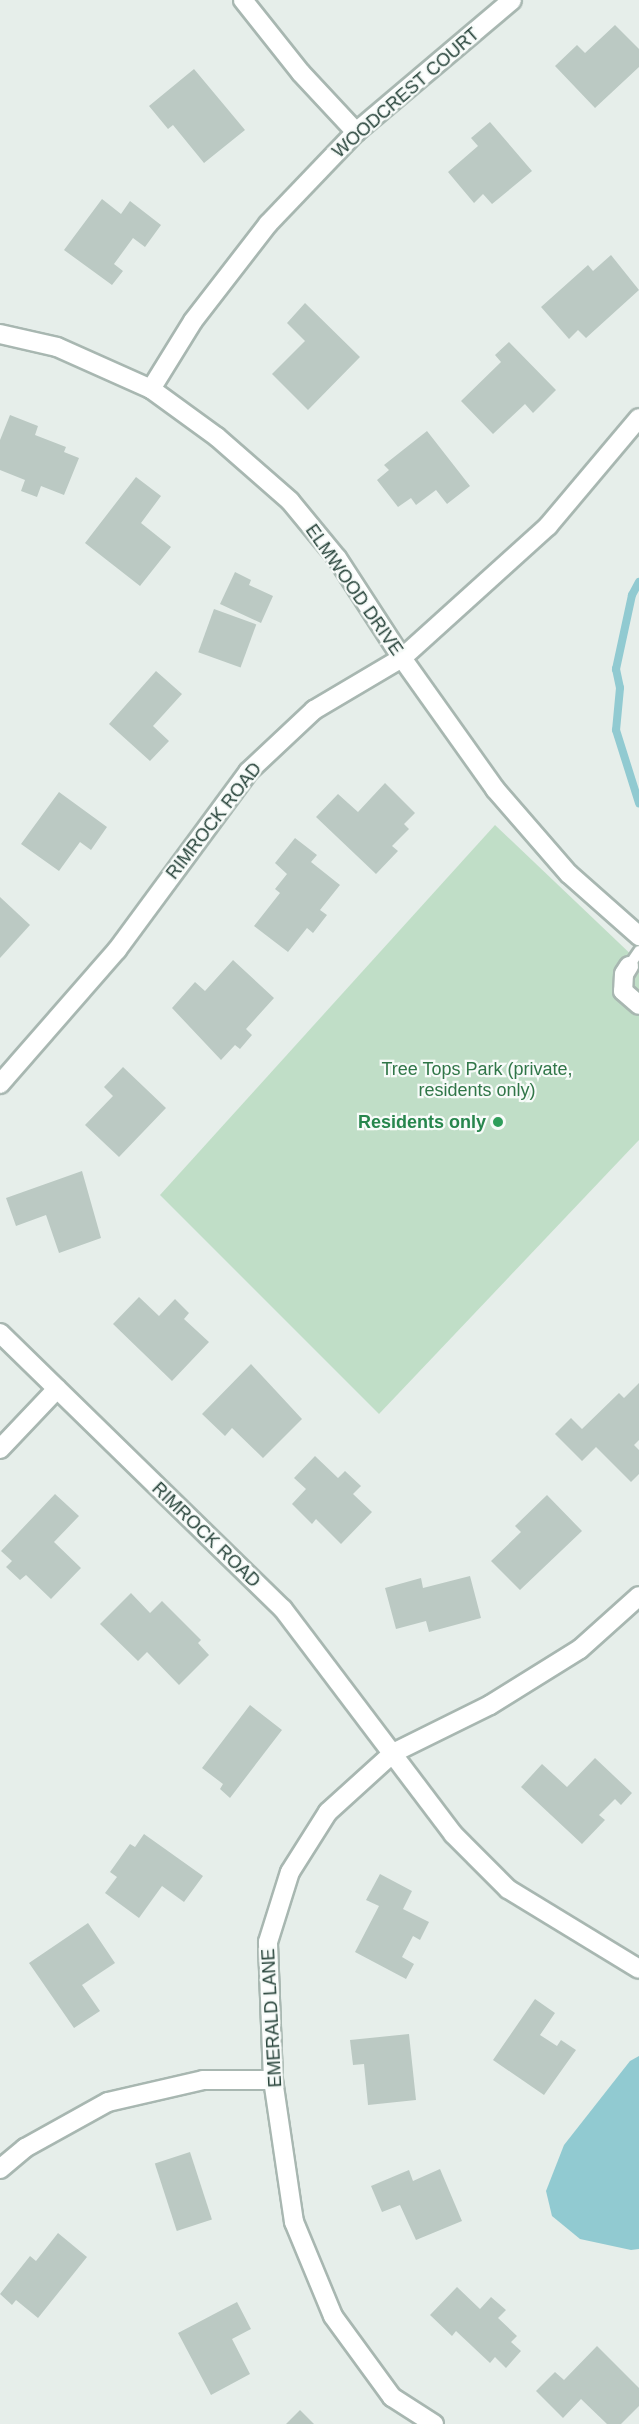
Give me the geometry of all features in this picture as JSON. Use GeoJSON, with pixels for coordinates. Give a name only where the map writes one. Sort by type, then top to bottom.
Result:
{"type":"FeatureCollection","features":[{"type":"Feature","properties":{"kind":"street"},"geometry":{"type":"LineString","coordinates":[[243,0],[301,73],[356,132]]}},
{"type":"Feature","properties":{"kind":"street","name":"WOODCREST COURT"},"geometry":{"type":"LineString","coordinates":[[151,389],[193,321],[268,224],[356,132],[512,0]]}},
{"type":"Feature","properties":{"kind":"street","name":"ELMWOOD DRIVE"},"geometry":{"type":"LineString","coordinates":[[0,334],[57,347],[151,389],[217,438],[290,501],[337,558],[402,658],[495,789],[569,874],[639,936]]}},
{"type":"Feature","properties":{"kind":"street","name":"RIMROCK ROAD"},"geometry":{"type":"LineString","coordinates":[[0,1084],[117,950],[248,772],[314,710],[402,658],[548,526],[639,418]]}},
{"type":"Feature","properties":{"kind":"street"},"geometry":{"type":"LineString","coordinates":[[629,966],[624,974],[623,991],[639,1005]]}},
{"type":"Feature","properties":{"kind":"street","name":"RIMROCK ROAD"},"geometry":{"type":"LineString","coordinates":[[0,1334],[284,1609],[453,1834],[508,1889],[639,1969]]}},
{"type":"Feature","properties":{"kind":"street"},"geometry":{"type":"LineString","coordinates":[[0,1449],[57,1389]]}},
{"type":"Feature","properties":{"kind":"street","name":"EMERALD LANE"},"geometry":{"type":"LineString","coordinates":[[434,2424],[392,2397],[333,2316],[294,2222],[273,2080],[268,1942],[290,1872],[328,1812],[393,1753],[490,1705],[580,1649],[639,1596]]}},
{"type":"Feature","properties":{"kind":"street"},"geometry":{"type":"LineString","coordinates":[[0,2169],[25,2148],[108,2102],[203,2080],[273,2080]]}},
{"type":"Feature","properties":{"kind":"lane"},"geometry":{"type":"LineString","coordinates":[[629,966],[639,951]]}},
{"type":"Feature","properties":{"kind":"green space","name":"Tree Tops Park (private, residents only)"},"geometry":{"type":"Polygon","coordinates":[[[495,825],[639,962],[639,1140],[379,1414],[160,1195],[495,825]]]}},
{"type":"Feature","properties":{"kind":"water"},"geometry":{"type":"Polygon","coordinates":[[[639,2056],[639,2249],[631,2250],[580,2239],[552,2216],[546,2191],[564,2145],[630,2061],[639,2056]]]}},
{"type":"Feature","properties":{"kind":"building"},"geometry":{"type":"Polygon","coordinates":[[[615,25],[639,49],[639,67],[595,108],[555,66],[577,45],[585,53],[615,25]]]}},
{"type":"Feature","properties":{"kind":"building"},"geometry":{"type":"Polygon","coordinates":[[[194,69],[245,130],[204,163],[173,125],[168,129],[149,106],[194,69]]]}},
{"type":"Feature","properties":{"kind":"building"},"geometry":{"type":"Polygon","coordinates":[[[490,122],[532,171],[492,204],[483,194],[474,203],[448,172],[478,146],[471,138],[490,122]]]}},
{"type":"Feature","properties":{"kind":"building"},"geometry":{"type":"Polygon","coordinates":[[[102,199],[121,214],[130,201],[161,225],[145,247],[133,238],[114,264],[123,271],[112,285],[64,250],[102,199]]]}},
{"type":"Feature","properties":{"kind":"building"},"geometry":{"type":"Polygon","coordinates":[[[611,255],[639,290],[586,338],[578,330],[569,339],[541,307],[588,265],[593,271],[611,255]]]}},
{"type":"Feature","properties":{"kind":"building"},"geometry":{"type":"Polygon","coordinates":[[[305,303],[360,357],[308,410],[272,374],[305,341],[287,323],[305,303]]]}},
{"type":"Feature","properties":{"kind":"building"},"geometry":{"type":"Polygon","coordinates":[[[509,342],[556,390],[533,413],[525,404],[493,434],[461,401],[501,362],[495,355],[509,342]]]}},
{"type":"Feature","properties":{"kind":"building"},"geometry":{"type":"Polygon","coordinates":[[[10,415],[38,426],[35,435],[66,447],[64,452],[79,458],[64,495],[41,486],[37,497],[21,491],[25,480],[0,470],[0,440],[10,415]]]}},
{"type":"Feature","properties":{"kind":"building"},"geometry":{"type":"Polygon","coordinates":[[[427,431],[470,486],[447,504],[436,490],[416,505],[411,498],[398,507],[377,480],[389,470],[384,465],[427,431]]]}},
{"type":"Feature","properties":{"kind":"building"},"geometry":{"type":"Polygon","coordinates":[[[136,477],[161,496],[141,523],[171,547],[140,586],[85,543],[136,477]]]}},
{"type":"Feature","properties":{"kind":"building"},"geometry":{"type":"Polygon","coordinates":[[[235,572],[251,580],[249,585],[273,596],[261,623],[220,604],[235,572]]]}},
{"type":"Feature","properties":{"kind":"building"},"geometry":{"type":"Polygon","coordinates":[[[214,609],[256,624],[241,668],[198,652],[214,609]]]}},
{"type":"Feature","properties":{"kind":"building"},"geometry":{"type":"Polygon","coordinates":[[[156,671],[182,694],[153,726],[169,741],[150,761],[109,724],[156,671]]]}},
{"type":"Feature","properties":{"kind":"building"},"geometry":{"type":"Polygon","coordinates":[[[385,783],[415,813],[404,824],[409,829],[392,846],[398,851],[376,874],[316,817],[338,794],[358,812],[385,783]]]}},
{"type":"Feature","properties":{"kind":"building"},"geometry":{"type":"Polygon","coordinates":[[[59,792],[107,827],[91,850],[80,842],[59,871],[21,844],[59,792]]]}},
{"type":"Feature","properties":{"kind":"building"},"geometry":{"type":"Polygon","coordinates":[[[295,838],[317,855],[311,862],[340,885],[320,910],[327,915],[313,933],[307,928],[288,952],[254,926],[280,893],[275,889],[287,874],[275,863],[295,838]]]}},
{"type":"Feature","properties":{"kind":"building"},"geometry":{"type":"Polygon","coordinates":[[[0,897],[30,925],[0,958],[0,897]]]}},
{"type":"Feature","properties":{"kind":"building"},"geometry":{"type":"Polygon","coordinates":[[[233,960],[274,998],[246,1029],[252,1035],[240,1049],[235,1045],[221,1060],[172,1008],[195,982],[205,991],[233,960]]]}},
{"type":"Feature","properties":{"kind":"building"},"geometry":{"type":"Polygon","coordinates":[[[123,1067],[166,1108],[119,1157],[85,1125],[113,1096],[104,1087],[123,1067]]]}},
{"type":"Feature","properties":{"kind":"building"},"geometry":{"type":"Polygon","coordinates":[[[82,1171],[101,1238],[59,1253],[46,1215],[16,1226],[6,1198],[82,1171]]]}},
{"type":"Feature","properties":{"kind":"building"},"geometry":{"type":"Polygon","coordinates":[[[139,1297],[159,1316],[175,1299],[189,1313],[184,1319],[209,1342],[172,1381],[113,1324],[139,1297]]]}},
{"type":"Feature","properties":{"kind":"building"},"geometry":{"type":"Polygon","coordinates":[[[251,1364],[302,1419],[263,1458],[232,1428],[225,1436],[202,1414],[251,1364]]]}},
{"type":"Feature","properties":{"kind":"building"},"geometry":{"type":"Polygon","coordinates":[[[639,1383],[639,1440],[634,1445],[639,1450],[639,1474],[631,1482],[596,1447],[582,1461],[555,1434],[571,1418],[582,1429],[619,1393],[624,1398],[639,1383]]]}},
{"type":"Feature","properties":{"kind":"building"},"geometry":{"type":"Polygon","coordinates":[[[315,1456],[338,1478],[345,1471],[361,1486],[353,1494],[372,1512],[341,1544],[316,1519],[312,1524],[292,1504],[306,1489],[294,1478],[315,1456]]]}},
{"type":"Feature","properties":{"kind":"building"},"geometry":{"type":"Polygon","coordinates":[[[55,1494],[79,1516],[54,1542],[81,1568],[51,1599],[26,1575],[20,1580],[6,1567],[12,1561],[1,1551],[55,1494]]]}},
{"type":"Feature","properties":{"kind":"building"},"geometry":{"type":"Polygon","coordinates":[[[547,1495],[582,1531],[520,1590],[491,1561],[521,1532],[515,1526],[547,1495]]]}},
{"type":"Feature","properties":{"kind":"building"},"geometry":{"type":"Polygon","coordinates":[[[470,1576],[481,1618],[429,1632],[426,1621],[396,1629],[385,1588],[421,1578],[423,1588],[470,1576]]]}},
{"type":"Feature","properties":{"kind":"building"},"geometry":{"type":"Polygon","coordinates":[[[131,1593],[150,1613],[162,1601],[201,1640],[198,1643],[209,1655],[179,1685],[147,1652],[138,1661],[100,1624],[131,1593]]]}},
{"type":"Feature","properties":{"kind":"building"},"geometry":{"type":"Polygon","coordinates":[[[250,1705],[282,1730],[230,1798],[220,1789],[223,1784],[202,1768],[250,1705]]]}},
{"type":"Feature","properties":{"kind":"building"},"geometry":{"type":"Polygon","coordinates":[[[595,1758],[632,1793],[621,1805],[615,1799],[599,1815],[605,1820],[582,1844],[521,1787],[542,1764],[567,1787],[595,1758]]]}},
{"type":"Feature","properties":{"kind":"building"},"geometry":{"type":"Polygon","coordinates":[[[144,1834],[203,1876],[184,1902],[162,1886],[139,1918],[105,1893],[117,1877],[110,1872],[130,1844],[135,1847],[144,1834]]]}},
{"type":"Feature","properties":{"kind":"building"},"geometry":{"type":"Polygon","coordinates":[[[380,1874],[412,1891],[403,1909],[429,1922],[420,1940],[413,1936],[402,1957],[414,1964],[406,1979],[355,1952],[379,1906],[366,1900],[380,1874]]]}},
{"type":"Feature","properties":{"kind":"building"},"geometry":{"type":"Polygon","coordinates":[[[88,1923],[115,1963],[82,1985],[100,2011],[74,2028],[29,1963],[88,1923]]]}},
{"type":"Feature","properties":{"kind":"building"},"geometry":{"type":"Polygon","coordinates":[[[535,1999],[555,2013],[540,2035],[557,2046],[561,2040],[576,2050],[544,2095],[493,2060],[535,1999]]]}},
{"type":"Feature","properties":{"kind":"building"},"geometry":{"type":"Polygon","coordinates":[[[409,2034],[416,2100],[368,2105],[364,2064],[353,2065],[350,2040],[409,2034]]]}},
{"type":"Feature","properties":{"kind":"building"},"geometry":{"type":"Polygon","coordinates":[[[190,2152],[212,2220],[177,2231],[155,2163],[190,2152]]]}},
{"type":"Feature","properties":{"kind":"building"},"geometry":{"type":"Polygon","coordinates":[[[440,2169],[462,2221],[416,2240],[400,2205],[382,2212],[371,2186],[409,2170],[413,2181],[440,2169]]]}},
{"type":"Feature","properties":{"kind":"building"},"geometry":{"type":"Polygon","coordinates":[[[58,2233],[87,2257],[38,2318],[16,2300],[12,2305],[0,2294],[30,2256],[36,2261],[58,2233]]]}},
{"type":"Feature","properties":{"kind":"building"},"geometry":{"type":"Polygon","coordinates":[[[457,2287],[480,2309],[491,2297],[506,2310],[498,2318],[517,2336],[511,2342],[521,2351],[506,2368],[495,2357],[490,2363],[456,2331],[452,2336],[430,2315],[457,2287]]]}},
{"type":"Feature","properties":{"kind":"building"},"geometry":{"type":"Polygon","coordinates":[[[237,2302],[251,2329],[232,2339],[250,2374],[211,2395],[178,2333],[237,2302]]]}},
{"type":"Feature","properties":{"kind":"building"},"geometry":{"type":"Polygon","coordinates":[[[597,2346],[639,2388],[639,2406],[621,2424],[607,2424],[581,2399],[563,2418],[536,2391],[555,2372],[564,2380],[597,2346]]]}},
{"type":"Feature","properties":{"kind":"building"},"geometry":{"type":"Polygon","coordinates":[[[300,2410],[314,2424],[286,2424],[300,2410]]]}},
{"type":"Feature","properties":{"kind":"waterway"},"geometry":{"type":"LineString","coordinates":[[639,582],[632,595],[616,669],[620,688],[616,730],[639,803]]}},
{"type":"Feature","properties":{"kind":"place","name":"Residents only"},"geometry":{"type":"Point","coordinates":[498,1122]}}]}
